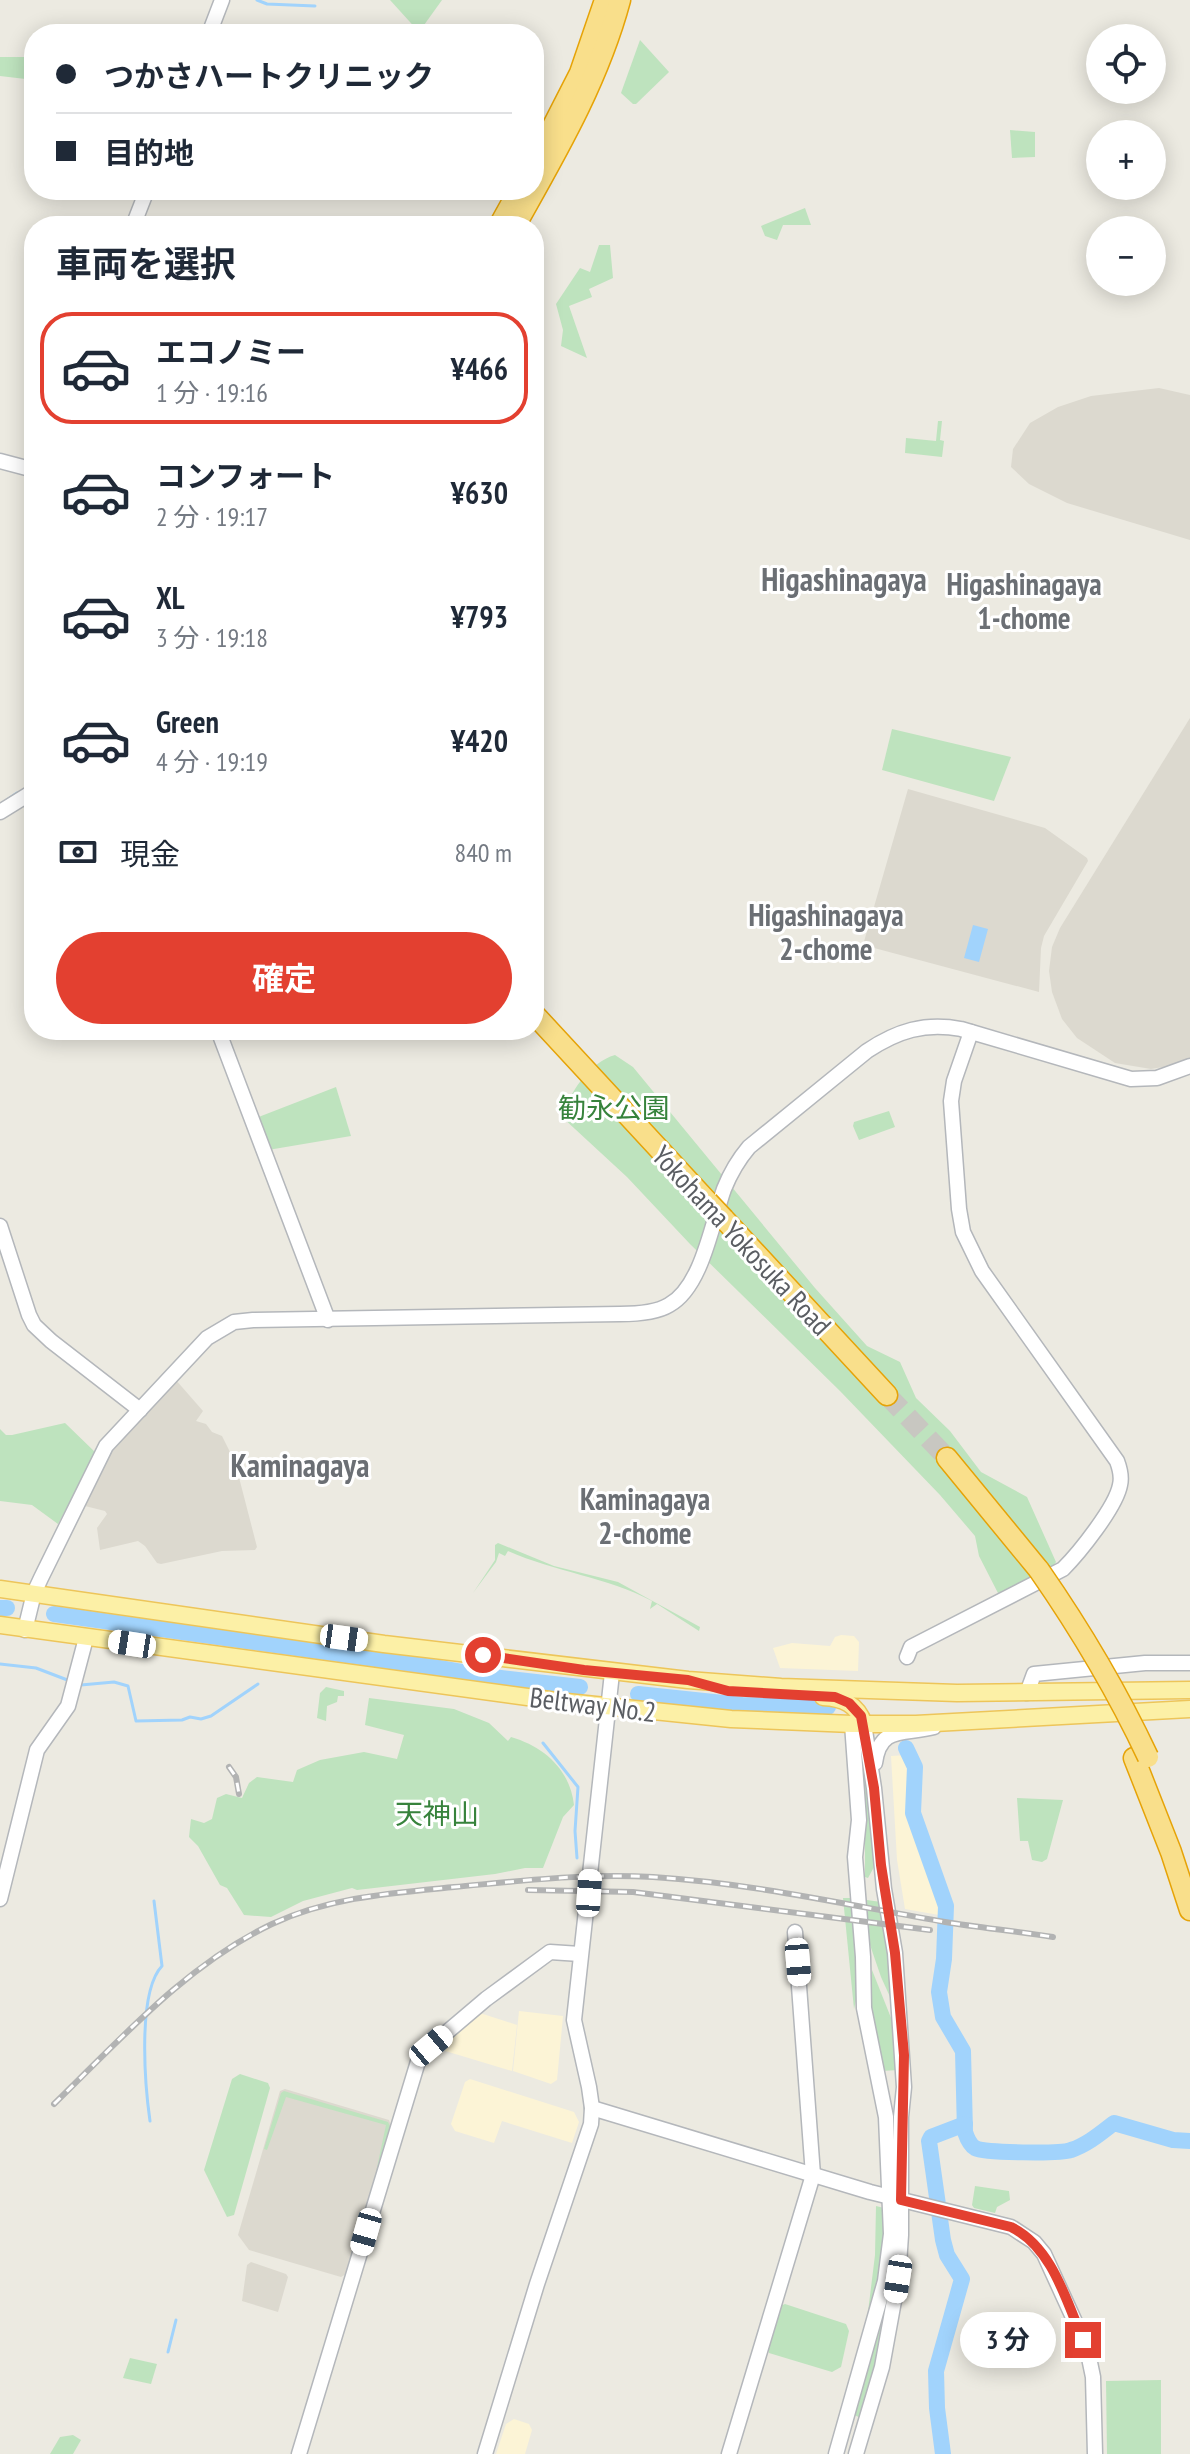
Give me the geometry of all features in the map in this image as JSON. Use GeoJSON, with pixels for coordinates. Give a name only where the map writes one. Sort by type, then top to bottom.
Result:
{"type":"FeatureCollection","features":[{"type":"Feature","properties":{"kind":"highway"},"geometry":{"type":"LineString","coordinates":[[544,143],[580,73],[605,0]]}},
{"type":"Feature","properties":{"kind":"highway"},"geometry":{"type":"LineString","coordinates":[[544,174],[576,117],[603,54],[620,0]]}},
{"type":"Feature","properties":{"kind":"highway","name":"Yokohama Yokosuka Road"},"geometry":{"type":"LineString","coordinates":[[544,1027],[588,1085]]}},
{"type":"Feature","properties":{"kind":"highway","name":"Yokohama Yokosuka Road"},"geometry":{"type":"LineString","coordinates":[[542,1040],[884,1399]]}},
{"type":"Feature","properties":{"kind":"highway"},"geometry":{"type":"LineString","coordinates":[[943,1461],[1072,1617],[1099,1663],[1190,1867]]}},
{"type":"Feature","properties":{"kind":"highway"},"geometry":{"type":"LineString","coordinates":[[1141,1758],[1190,1910]]}},
{"type":"Feature","properties":{"kind":"main road","name":"Beltway No.2"},"geometry":{"type":"LineString","coordinates":[[0,1589],[357,1640],[688,1680],[944,1693],[1190,1690]]}},
{"type":"Feature","properties":{"kind":"main road","name":"Beltway No.2"},"geometry":{"type":"LineString","coordinates":[[0,1625],[609,1706],[731,1719],[858,1724],[950,1722],[1190,1709]]}},
{"type":"Feature","properties":{"kind":"main road"},"geometry":{"type":"LineString","coordinates":[[688,1680],[728,1691],[835,1697],[853,1707]]}},
{"type":"Feature","properties":{"kind":"main road"},"geometry":{"type":"LineString","coordinates":[[858,1724],[853,1707],[858,1695],[866,1689]]}},
{"type":"Feature","properties":{"kind":"street"},"geometry":{"type":"LineString","coordinates":[[213,24],[222,0]]}},
{"type":"Feature","properties":{"kind":"street"},"geometry":{"type":"LineString","coordinates":[[0,461],[24,467]]}},
{"type":"Feature","properties":{"kind":"street"},"geometry":{"type":"LineString","coordinates":[[0,812],[24,797]]}},
{"type":"Feature","properties":{"kind":"street"},"geometry":{"type":"LineString","coordinates":[[25,1630],[34,1593],[106,1446],[194,1350],[220,1328],[234,1322],[253,1320],[620,1314],[663,1308],[677,1299],[700,1264],[725,1187],[734,1166],[751,1144],[885,1039],[922,1026],[971,1032],[1131,1079],[1157,1078],[1190,1066]]}},
{"type":"Feature","properties":{"kind":"street"},"geometry":{"type":"LineString","coordinates":[[907,1657],[911,1647],[1063,1569],[1116,1497],[1120,1485],[1117,1461],[982,1271],[963,1232],[951,1101],[954,1081],[971,1032]]}},
{"type":"Feature","properties":{"kind":"street"},"geometry":{"type":"LineString","coordinates":[[222,1040],[328,1320]]}},
{"type":"Feature","properties":{"kind":"street"},"geometry":{"type":"LineString","coordinates":[[0,1226],[34,1325],[140,1410]]}},
{"type":"Feature","properties":{"kind":"street"},"geometry":{"type":"LineString","coordinates":[[0,1899],[37,1750],[68,1706],[86,1638]]}},
{"type":"Feature","properties":{"kind":"street"},"geometry":{"type":"LineString","coordinates":[[1027,1693],[1034,1674],[1145,1663],[1190,1663]]}},
{"type":"Feature","properties":{"kind":"street"},"geometry":{"type":"LineString","coordinates":[[485,2454],[537,2284],[591,2124],[592,2108],[574,2020],[612,1673]]}},
{"type":"Feature","properties":{"kind":"street"},"geometry":{"type":"LineString","coordinates":[[836,2454],[885,2281],[896,2199],[904,2074],[895,1953],[881,1865],[874,1788],[876,1754],[883,1740],[893,1734],[916,1732],[950,1722]]}},
{"type":"Feature","properties":{"kind":"street"},"geometry":{"type":"LineString","coordinates":[[829,1723],[844,1741],[864,2008],[886,2117],[901,2235],[882,2367],[856,2454]]}},
{"type":"Feature","properties":{"kind":"street"},"geometry":{"type":"LineString","coordinates":[[855,1857],[859,1820],[858,1724]]}},
{"type":"Feature","properties":{"kind":"street"},"geometry":{"type":"LineString","coordinates":[[858,1724],[874,1788]]}},
{"type":"Feature","properties":{"kind":"street"},"geometry":{"type":"LineString","coordinates":[[729,2454],[813,2175],[795,1932]]}},
{"type":"Feature","properties":{"kind":"street"},"geometry":{"type":"LineString","coordinates":[[299,2454],[420,2055],[550,1952],[580,1954]]}},
{"type":"Feature","properties":{"kind":"street"},"geometry":{"type":"LineString","coordinates":[[877,2077],[904,2074]]}},
{"type":"Feature","properties":{"kind":"street"},"geometry":{"type":"LineString","coordinates":[[592,2108],[896,2199],[1011,2227],[1034,2242],[1044,2254],[1091,2364],[1095,2454]]}},
{"type":"Feature","properties":{"kind":"shaded area"},"geometry":{"type":"Polygon","coordinates":[[[1159,388],[1190,395],[1190,540],[1067,503],[1029,484],[1011,467],[1013,449],[1030,423],[1058,407],[1091,396],[1159,388]]]}},
{"type":"Feature","properties":{"kind":"shaded area"},"geometry":{"type":"Polygon","coordinates":[[[1190,718],[1190,1058],[1175,1065],[1151,1069],[1115,1063],[1077,1038],[1062,1019],[1052,992],[1049,971],[1052,947],[1060,928],[1190,718]]]}},
{"type":"Feature","properties":{"kind":"shaded area"},"geometry":{"type":"Polygon","coordinates":[[[908,789],[1045,828],[1087,858],[1044,936],[1039,992],[863,945],[908,789]]]}},
{"type":"Feature","properties":{"kind":"shaded area"},"geometry":{"type":"Polygon","coordinates":[[[175,1379],[203,1411],[196,1421],[222,1436],[235,1462],[257,1547],[255,1550],[222,1551],[161,1564],[138,1541],[100,1550],[97,1528],[107,1514],[81,1505],[106,1457],[175,1379]]]}},
{"type":"Feature","properties":{"kind":"shaded area"},"geometry":{"type":"Polygon","coordinates":[[[854,1636],[859,1642],[858,1671],[780,1668],[773,1648],[792,1643],[830,1646],[835,1637],[854,1636]]]}},
{"type":"Feature","properties":{"kind":"shaded area"},"geometry":{"type":"Polygon","coordinates":[[[907,1755],[910,1813],[934,1880],[939,1915],[905,1909],[897,1860],[891,1756],[907,1755]]]}},
{"type":"Feature","properties":{"kind":"shaded area"},"geometry":{"type":"Polygon","coordinates":[[[519,2011],[563,2016],[557,2080],[551,2084],[513,2071],[519,2011]]]}},
{"type":"Feature","properties":{"kind":"shaded area"},"geometry":{"type":"Polygon","coordinates":[[[480,2013],[517,2025],[512,2071],[442,2050],[441,2043],[480,2013]]]}},
{"type":"Feature","properties":{"kind":"shaded area"},"geometry":{"type":"Polygon","coordinates":[[[470,2079],[574,2112],[579,2122],[572,2143],[502,2121],[494,2143],[455,2131],[451,2124],[465,2082],[470,2079]]]}},
{"type":"Feature","properties":{"kind":"shaded area"},"geometry":{"type":"Polygon","coordinates":[[[285,2089],[389,2120],[391,2126],[346,2274],[341,2277],[249,2250],[238,2235],[280,2091],[285,2089]]]}},
{"type":"Feature","properties":{"kind":"shaded area"},"geometry":{"type":"Polygon","coordinates":[[[251,2262],[288,2277],[278,2312],[242,2301],[247,2265],[251,2262]]]}},
{"type":"Feature","properties":{"kind":"shaded area"},"geometry":{"type":"Polygon","coordinates":[[[514,2419],[529,2424],[532,2430],[525,2454],[496,2454],[506,2424],[514,2419]]]}},
{"type":"Feature","properties":{"kind":"green space"},"geometry":{"type":"Polygon","coordinates":[[[390,0],[442,0],[425,24],[412,24],[390,0]]]}},
{"type":"Feature","properties":{"kind":"green space"},"geometry":{"type":"Polygon","coordinates":[[[640,40],[669,72],[633,104],[621,93],[640,40]]]}},
{"type":"Feature","properties":{"kind":"green space"},"geometry":{"type":"Polygon","coordinates":[[[0,57],[24,57],[24,79],[0,76],[0,57]]]}},
{"type":"Feature","properties":{"kind":"green space"},"geometry":{"type":"Polygon","coordinates":[[[1010,130],[1035,132],[1035,157],[1012,158],[1010,130]]]}},
{"type":"Feature","properties":{"kind":"green space"},"geometry":{"type":"Polygon","coordinates":[[[805,208],[811,225],[783,225],[777,240],[765,236],[761,226],[805,208]]]}},
{"type":"Feature","properties":{"kind":"green space"},"geometry":{"type":"Polygon","coordinates":[[[599,245],[610,245],[613,278],[589,289],[592,297],[569,306],[587,358],[561,346],[563,330],[556,304],[580,268],[590,272],[599,245]]]}},
{"type":"Feature","properties":{"kind":"green space"},"geometry":{"type":"Polygon","coordinates":[[[938,421],[942,421],[942,457],[905,453],[906,438],[936,441],[938,421]]]}},
{"type":"Feature","properties":{"kind":"green space"},"geometry":{"type":"Polygon","coordinates":[[[892,729],[1011,757],[994,801],[882,770],[892,729]]]}},
{"type":"Feature","properties":{"kind":"green space","name":"勧永公園"},"geometry":{"type":"Polygon","coordinates":[[[615,1055],[633,1067],[815,1288],[867,1346],[900,1362],[916,1398],[950,1431],[981,1472],[1027,1497],[1056,1562],[1052,1568],[999,1595],[979,1556],[975,1536],[940,1495],[627,1177],[562,1117],[570,1098],[589,1071],[615,1055]]]}},
{"type":"Feature","properties":{"kind":"green space"},"geometry":{"type":"Polygon","coordinates":[[[336,1087],[351,1136],[268,1150],[256,1118],[336,1087]]]}},
{"type":"Feature","properties":{"kind":"green space"},"geometry":{"type":"Polygon","coordinates":[[[889,1111],[895,1127],[859,1140],[854,1122],[889,1111]]]}},
{"type":"Feature","properties":{"kind":"green space"},"geometry":{"type":"Polygon","coordinates":[[[65,1423],[96,1453],[58,1524],[32,1505],[0,1501],[0,1429],[6,1435],[12,1435],[65,1423]]]}},
{"type":"Feature","properties":{"kind":"green space"},"geometry":{"type":"Polygon","coordinates":[[[498,1543],[554,1566],[618,1582],[700,1627],[699,1631],[657,1604],[650,1609],[652,1601],[635,1593],[508,1551],[505,1556],[499,1553],[496,1562],[473,1593],[495,1560],[495,1545],[498,1543]]]}},
{"type":"Feature","properties":{"kind":"green space"},"geometry":{"type":"Polygon","coordinates":[[[326,1687],[344,1691],[344,1696],[338,1696],[337,1702],[327,1706],[326,1721],[317,1718],[320,1693],[326,1687]]]}},
{"type":"Feature","properties":{"kind":"green space","name":"天神山"},"geometry":{"type":"Polygon","coordinates":[[[369,1698],[454,1709],[489,1723],[508,1741],[511,1737],[535,1747],[554,1762],[567,1781],[574,1805],[563,1817],[543,1868],[357,1890],[352,1888],[303,1901],[271,1917],[244,1915],[189,1837],[191,1819],[204,1823],[212,1819],[217,1798],[226,1794],[242,1798],[249,1783],[257,1777],[293,1782],[297,1770],[320,1760],[364,1752],[397,1759],[404,1735],[365,1725],[369,1698]]]}},
{"type":"Feature","properties":{"kind":"green space"},"geometry":{"type":"Polygon","coordinates":[[[864,1741],[874,1867],[868,1878],[865,1877],[859,1742],[864,1741]]]}},
{"type":"Feature","properties":{"kind":"green space"},"geometry":{"type":"Polygon","coordinates":[[[1017,1798],[1063,1800],[1047,1859],[1042,1862],[1032,1860],[1028,1841],[1020,1841],[1017,1798]]]}},
{"type":"Feature","properties":{"kind":"green space"},"geometry":{"type":"Polygon","coordinates":[[[843,1898],[851,1898],[858,1992],[854,2009],[843,1898]]]}},
{"type":"Feature","properties":{"kind":"green space"},"geometry":{"type":"Polygon","coordinates":[[[867,1900],[881,1902],[896,2010],[869,1942],[867,1900]]]}},
{"type":"Feature","properties":{"kind":"green space"},"geometry":{"type":"Polygon","coordinates":[[[872,1970],[897,2033],[899,2070],[881,2071],[869,2012],[872,1970]]]}},
{"type":"Feature","properties":{"kind":"green space"},"geometry":{"type":"Polygon","coordinates":[[[240,2074],[268,2083],[270,2088],[234,2215],[227,2217],[204,2170],[232,2079],[240,2074]]]}},
{"type":"Feature","properties":{"kind":"green space"},"geometry":{"type":"Polygon","coordinates":[[[284,2091],[388,2122],[390,2126],[376,2172],[386,2125],[286,2097],[267,2150],[264,2149],[284,2091]]]}},
{"type":"Feature","properties":{"kind":"green space"},"geometry":{"type":"Polygon","coordinates":[[[975,2186],[1009,2191],[1010,2200],[997,2207],[995,2213],[974,2208],[975,2186]]]}},
{"type":"Feature","properties":{"kind":"green space"},"geometry":{"type":"Polygon","coordinates":[[[876,2206],[884,2208],[885,2244],[873,2311],[867,2320],[875,2255],[876,2206]]]}},
{"type":"Feature","properties":{"kind":"green space"},"geometry":{"type":"Polygon","coordinates":[[[889,2287],[887,2324],[861,2418],[854,2415],[889,2287]]]}},
{"type":"Feature","properties":{"kind":"green space"},"geometry":{"type":"Polygon","coordinates":[[[785,2304],[846,2324],[849,2331],[841,2367],[832,2372],[769,2353],[767,2345],[780,2306],[785,2304]]]}},
{"type":"Feature","properties":{"kind":"green space"},"geometry":{"type":"Polygon","coordinates":[[[130,2358],[157,2364],[151,2384],[123,2378],[130,2358]]]}},
{"type":"Feature","properties":{"kind":"green space"},"geometry":{"type":"Polygon","coordinates":[[[1161,2380],[1161,2454],[1107,2454],[1106,2381],[1161,2380]]]}},
{"type":"Feature","properties":{"kind":"green space"},"geometry":{"type":"Polygon","coordinates":[[[73,2435],[81,2440],[73,2454],[50,2454],[60,2437],[73,2435]]]}},
{"type":"Feature","properties":{"kind":"water"},"geometry":{"type":"Polygon","coordinates":[[[973,925],[988,929],[979,962],[964,958],[973,925]]]}},
{"type":"Feature","properties":{"kind":"waterway"},"geometry":{"type":"LineString","coordinates":[[257,0],[267,4],[315,6]]}},
{"type":"Feature","properties":{"kind":"waterway"},"geometry":{"type":"LineString","coordinates":[[7,800],[17,793]]}},
{"type":"Feature","properties":{"kind":"waterway"},"geometry":{"type":"LineString","coordinates":[[0,1608],[7,1608]]}},
{"type":"Feature","properties":{"kind":"waterway"},"geometry":{"type":"LineString","coordinates":[[54,1614],[580,1687]]}},
{"type":"Feature","properties":{"kind":"waterway"},"geometry":{"type":"LineString","coordinates":[[0,1664],[36,1668],[70,1681]]}},
{"type":"Feature","properties":{"kind":"waterway"},"geometry":{"type":"LineString","coordinates":[[81,1685],[114,1682],[128,1686],[136,1721],[211,1716],[258,1684]]}},
{"type":"Feature","properties":{"kind":"waterway"},"geometry":{"type":"LineString","coordinates":[[638,1694],[742,1705],[828,1707]]}},
{"type":"Feature","properties":{"kind":"waterway"},"geometry":{"type":"LineString","coordinates":[[543,1743],[578,1787],[577,1858]]}},
{"type":"Feature","properties":{"kind":"waterway"},"geometry":{"type":"LineString","coordinates":[[906,1748],[915,1767],[913,1813],[946,1906],[939,1992],[943,2017],[963,2051],[965,2132],[970,2143],[975,2148],[993,2151],[1064,2151],[1083,2145],[1114,2123],[1173,2140],[1190,2141]]}},
{"type":"Feature","properties":{"kind":"waterway"},"geometry":{"type":"LineString","coordinates":[[150,2121],[145,2063],[146,2017],[154,1979],[162,1966],[154,1901]]}},
{"type":"Feature","properties":{"kind":"waterway"},"geometry":{"type":"LineString","coordinates":[[943,2454],[936,2371],[962,2279],[947,2255],[943,2240],[929,2141],[931,2137],[965,2124]]}},
{"type":"Feature","properties":{"kind":"waterway"},"geometry":{"type":"LineString","coordinates":[[168,2352],[176,2320]]}},
{"type":"Feature","properties":{"kind":"tunnel"},"geometry":{"type":"LineString","coordinates":[[887,1395],[947,1458]]}},
{"type":"Feature","properties":{"kind":"railway"},"geometry":{"type":"LineString","coordinates":[[229,1767],[236,1777],[239,1794]]}},
{"type":"Feature","properties":{"kind":"railway"},"geometry":{"type":"LineString","coordinates":[[54,2104],[156,2005],[211,1960],[272,1924],[316,1908],[362,1898],[553,1878],[653,1877],[763,1889],[945,1922],[1053,1937]]}},
{"type":"Feature","properties":{"kind":"railway"},"geometry":{"type":"LineString","coordinates":[[528,1890],[633,1892],[930,1930]]}},
{"type":"Feature","properties":{"kind":"district","name":"Higashinagaya"},"geometry":{"type":"Point","coordinates":[844,579]}},
{"type":"Feature","properties":{"kind":"district","name":"Higashinagaya 1-chome"},"geometry":{"type":"Point","coordinates":[1024,600]}},
{"type":"Feature","properties":{"kind":"district","name":"Higashinagaya 2-chome"},"geometry":{"type":"Point","coordinates":[826,931]}},
{"type":"Feature","properties":{"kind":"district","name":"Kaminagaya"},"geometry":{"type":"Point","coordinates":[300,1465]}},
{"type":"Feature","properties":{"kind":"district","name":"Kaminagaya 2-chome"},"geometry":{"type":"Point","coordinates":[645,1515]}},
{"type":"Feature","properties":{"kind":"route"},"geometry":{"type":"LineString","coordinates":[[483,1655],[584,1670],[688,1680],[728,1691],[835,1697],[858,1711],[864,1724],[874,1788],[884,1889],[895,1953],[904,2055],[901,2200],[1011,2227],[1023,2233],[1044,2254],[1083,2340]]}}]}
